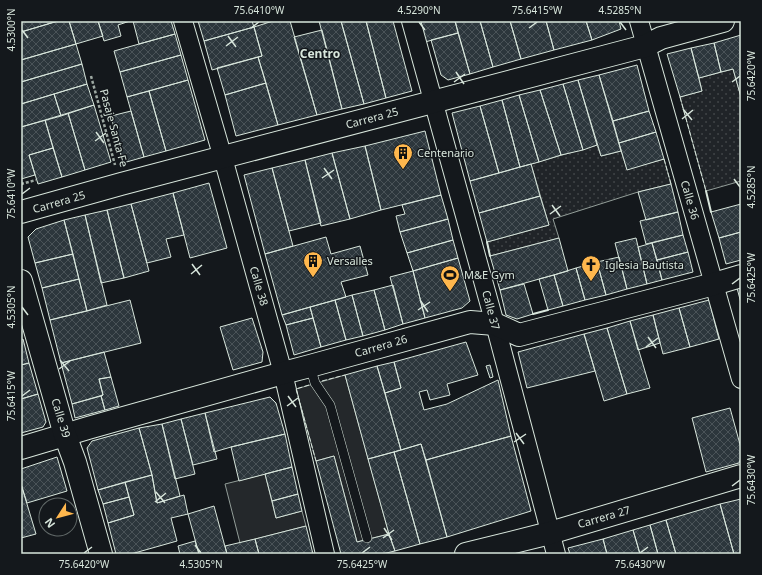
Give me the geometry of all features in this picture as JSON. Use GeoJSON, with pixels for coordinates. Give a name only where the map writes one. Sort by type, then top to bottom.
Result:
{"type":"FeatureCollection","features":[{"type":"Feature","properties":{"kind":"street","name":"Calle 38"},"geometry":{"type":"LineString","coordinates":[[183,21],[283,373],[326,554]]}},
{"type":"Feature","properties":{"kind":"street","name":"Calle 37"},"geometry":{"type":"LineString","coordinates":[[411,21],[556,554]]}},
{"type":"Feature","properties":{"kind":"street","name":"Calle 36"},"geometry":{"type":"LineString","coordinates":[[638,21],[741,379]]}},
{"type":"Feature","properties":{"kind":"street","name":"Carrera 25"},"geometry":{"type":"LineString","coordinates":[[21,212],[121,184],[645,46],[660,38],[723,21]]}},
{"type":"Feature","properties":{"kind":"street","name":"Carrera 26"},"geometry":{"type":"LineString","coordinates":[[21,448],[283,373],[470,322],[494,324],[519,335],[741,276]]}},
{"type":"Feature","properties":{"kind":"street","name":"Calle 39"},"geometry":{"type":"LineString","coordinates":[[21,281],[101,554]]}},
{"type":"Feature","properties":{"kind":"street","name":"Carrera 27"},"geometry":{"type":"LineString","coordinates":[[466,554],[550,533],[741,476]]}},
{"type":"Feature","properties":{"kind":"lane"},"geometry":{"type":"LineString","coordinates":[[310,366],[315,383],[330,405],[367,538]]}},
{"type":"Feature","properties":{"kind":"path","name":"Pasaje Santa Fe"},"geometry":{"type":"LineString","coordinates":[[91,76],[121,184]]}},
{"type":"Feature","properties":{"kind":"path"},"geometry":{"type":"LineString","coordinates":[[21,184],[36,180]]}},
{"type":"Feature","properties":{"kind":"shaded area"},"geometry":{"type":"Polygon","coordinates":[[[733,69],[741,97],[741,181],[706,191],[680,97],[702,91],[699,78],[733,69]]]}},
{"type":"Feature","properties":{"kind":"shaded area"},"geometry":{"type":"Polygon","coordinates":[[[597,145],[601,156],[621,151],[627,169],[664,159],[671,184],[638,192],[553,219],[559,238],[490,256],[487,242],[549,225],[531,164],[597,145]]]}},
{"type":"Feature","properties":{"kind":"shaded area"},"geometry":{"type":"Polygon","coordinates":[[[345,375],[389,534],[357,542],[334,456],[316,461],[296,389],[345,375]]]}},
{"type":"Feature","properties":{"kind":"shaded area"},"geometry":{"type":"Polygon","coordinates":[[[265,474],[276,518],[302,511],[306,526],[240,543],[225,484],[265,474]]]}},
{"type":"Feature","properties":{"kind":"building"},"geometry":{"type":"Polygon","coordinates":[[[21,21],[58,21],[21,32],[21,21]]]}},
{"type":"Feature","properties":{"kind":"building"},"geometry":{"type":"Polygon","coordinates":[[[58,21],[69,21],[76,44],[21,60],[21,32],[58,21]]]}},
{"type":"Feature","properties":{"kind":"building"},"geometry":{"type":"Polygon","coordinates":[[[69,21],[98,21],[103,36],[76,44],[69,21]]]}},
{"type":"Feature","properties":{"kind":"building"},"geometry":{"type":"Polygon","coordinates":[[[98,21],[130,21],[118,25],[121,36],[104,41],[98,21]]]}},
{"type":"Feature","properties":{"kind":"building"},"geometry":{"type":"Polygon","coordinates":[[[133,21],[171,21],[175,34],[139,44],[133,21]]]}},
{"type":"Feature","properties":{"kind":"building"},"geometry":{"type":"Polygon","coordinates":[[[198,21],[252,21],[254,27],[204,41],[198,21]]]}},
{"type":"Feature","properties":{"kind":"building"},"geometry":{"type":"Polygon","coordinates":[[[273,21],[290,21],[317,115],[278,125],[258,57],[262,56],[254,27],[273,21]]]}},
{"type":"Feature","properties":{"kind":"building"},"geometry":{"type":"Polygon","coordinates":[[[319,21],[341,21],[364,104],[342,109],[319,21]]]}},
{"type":"Feature","properties":{"kind":"building"},"geometry":{"type":"Polygon","coordinates":[[[341,21],[366,21],[386,98],[364,104],[341,21]]]}},
{"type":"Feature","properties":{"kind":"building"},"geometry":{"type":"Polygon","coordinates":[[[366,21],[393,21],[412,91],[386,98],[366,21]]]}},
{"type":"Feature","properties":{"kind":"building"},"geometry":{"type":"Polygon","coordinates":[[[419,21],[455,21],[458,33],[425,42],[419,21]]]}},
{"type":"Feature","properties":{"kind":"building"},"geometry":{"type":"Polygon","coordinates":[[[455,21],[480,21],[493,67],[470,74],[455,21]]]}},
{"type":"Feature","properties":{"kind":"building"},"geometry":{"type":"Polygon","coordinates":[[[480,21],[510,21],[521,59],[493,67],[480,21]]]}},
{"type":"Feature","properties":{"kind":"building"},"geometry":{"type":"Polygon","coordinates":[[[510,21],[546,21],[554,50],[521,59],[510,21]]]}},
{"type":"Feature","properties":{"kind":"building"},"geometry":{"type":"Polygon","coordinates":[[[546,21],[586,21],[592,40],[554,50],[546,21]]]}},
{"type":"Feature","properties":{"kind":"building"},"geometry":{"type":"Polygon","coordinates":[[[586,21],[619,21],[621,29],[592,40],[586,21]]]}},
{"type":"Feature","properties":{"kind":"building"},"geometry":{"type":"Polygon","coordinates":[[[254,27],[262,56],[212,70],[204,41],[254,27]]]}},
{"type":"Feature","properties":{"kind":"building"},"geometry":{"type":"Polygon","coordinates":[[[322,30],[342,109],[317,115],[294,37],[322,30]]]}},
{"type":"Feature","properties":{"kind":"building"},"geometry":{"type":"Polygon","coordinates":[[[458,33],[470,74],[448,80],[441,75],[431,40],[458,33]]]}},
{"type":"Feature","properties":{"kind":"building"},"geometry":{"type":"Polygon","coordinates":[[[175,34],[181,55],[120,72],[114,51],[175,34]]]}},
{"type":"Feature","properties":{"kind":"building"},"geometry":{"type":"Polygon","coordinates":[[[741,35],[741,97],[733,69],[721,72],[714,43],[741,35]]]}},
{"type":"Feature","properties":{"kind":"building"},"geometry":{"type":"Polygon","coordinates":[[[714,43],[721,72],[699,78],[691,48],[714,43]]]}},
{"type":"Feature","properties":{"kind":"building"},"geometry":{"type":"Polygon","coordinates":[[[76,44],[82,64],[21,82],[21,60],[76,44]]]}},
{"type":"Feature","properties":{"kind":"building"},"geometry":{"type":"Polygon","coordinates":[[[691,48],[702,91],[680,97],[667,54],[691,48]]]}},
{"type":"Feature","properties":{"kind":"building"},"geometry":{"type":"Polygon","coordinates":[[[181,55],[188,80],[127,97],[120,72],[181,55]]]}},
{"type":"Feature","properties":{"kind":"building"},"geometry":{"type":"Polygon","coordinates":[[[258,57],[266,83],[225,95],[217,68],[258,57]]]}},
{"type":"Feature","properties":{"kind":"building"},"geometry":{"type":"Polygon","coordinates":[[[82,64],[87,84],[21,104],[21,82],[82,64]]]}},
{"type":"Feature","properties":{"kind":"building"},"geometry":{"type":"Polygon","coordinates":[[[637,65],[649,111],[613,121],[599,75],[637,65]]]}},
{"type":"Feature","properties":{"kind":"building"},"geometry":{"type":"Polygon","coordinates":[[[599,75],[621,151],[601,156],[578,80],[599,75]]]}},
{"type":"Feature","properties":{"kind":"building"},"geometry":{"type":"Polygon","coordinates":[[[188,80],[205,140],[166,151],[149,91],[188,80]]]}},
{"type":"Feature","properties":{"kind":"building"},"geometry":{"type":"Polygon","coordinates":[[[578,80],[597,145],[583,150],[563,84],[578,80]]]}},
{"type":"Feature","properties":{"kind":"building"},"geometry":{"type":"Polygon","coordinates":[[[266,83],[278,125],[236,136],[225,95],[266,83]]]}},
{"type":"Feature","properties":{"kind":"building"},"geometry":{"type":"Polygon","coordinates":[[[87,84],[94,105],[61,116],[54,94],[87,84]]]}},
{"type":"Feature","properties":{"kind":"building"},"geometry":{"type":"Polygon","coordinates":[[[563,84],[583,150],[561,155],[540,90],[563,84]]]}},
{"type":"Feature","properties":{"kind":"building"},"geometry":{"type":"Polygon","coordinates":[[[540,90],[561,155],[539,162],[519,95],[540,90]]]}},
{"type":"Feature","properties":{"kind":"building"},"geometry":{"type":"Polygon","coordinates":[[[149,91],[166,151],[144,157],[127,97],[149,91]]]}},
{"type":"Feature","properties":{"kind":"building"},"geometry":{"type":"Polygon","coordinates":[[[54,94],[61,116],[21,127],[21,104],[54,94]]]}},
{"type":"Feature","properties":{"kind":"building"},"geometry":{"type":"Polygon","coordinates":[[[519,95],[539,162],[520,167],[502,100],[519,95]]]}},
{"type":"Feature","properties":{"kind":"building"},"geometry":{"type":"Polygon","coordinates":[[[502,100],[520,167],[499,173],[480,106],[502,100]]]}},
{"type":"Feature","properties":{"kind":"building"},"geometry":{"type":"Polygon","coordinates":[[[94,105],[111,162],[85,170],[68,113],[94,105]]]}},
{"type":"Feature","properties":{"kind":"building"},"geometry":{"type":"Polygon","coordinates":[[[480,106],[499,173],[470,181],[452,113],[480,106]]]}},
{"type":"Feature","properties":{"kind":"building"},"geometry":{"type":"Polygon","coordinates":[[[131,111],[144,157],[123,163],[111,116],[131,111]]]}},
{"type":"Feature","properties":{"kind":"building"},"geometry":{"type":"Polygon","coordinates":[[[649,111],[656,132],[619,143],[613,121],[649,111]]]}},
{"type":"Feature","properties":{"kind":"building"},"geometry":{"type":"Polygon","coordinates":[[[68,113],[85,170],[62,177],[45,120],[68,113]]]}},
{"type":"Feature","properties":{"kind":"building"},"geometry":{"type":"Polygon","coordinates":[[[45,120],[53,148],[29,155],[35,175],[21,179],[21,127],[45,120]]]}},
{"type":"Feature","properties":{"kind":"building","name":"Centenario"},"geometry":{"type":"Polygon","coordinates":[[[425,131],[441,195],[381,210],[365,146],[425,131]]]}},
{"type":"Feature","properties":{"kind":"building"},"geometry":{"type":"Polygon","coordinates":[[[656,132],[664,159],[627,170],[619,143],[656,132]]]}},
{"type":"Feature","properties":{"kind":"building"},"geometry":{"type":"Polygon","coordinates":[[[365,146],[381,210],[350,219],[332,153],[365,146]]]}},
{"type":"Feature","properties":{"kind":"building"},"geometry":{"type":"Polygon","coordinates":[[[53,148],[62,177],[38,184],[29,155],[53,148]]]}},
{"type":"Feature","properties":{"kind":"building"},"geometry":{"type":"Polygon","coordinates":[[[332,153],[350,219],[321,226],[305,160],[332,153]]]}},
{"type":"Feature","properties":{"kind":"building"},"geometry":{"type":"Polygon","coordinates":[[[305,160],[321,223],[289,231],[272,168],[305,160]]]}},
{"type":"Feature","properties":{"kind":"building"},"geometry":{"type":"Polygon","coordinates":[[[531,164],[540,196],[479,213],[470,181],[531,164]]]}},
{"type":"Feature","properties":{"kind":"building"},"geometry":{"type":"Polygon","coordinates":[[[272,168],[293,246],[265,254],[244,175],[272,168]]]}},
{"type":"Feature","properties":{"kind":"building"},"geometry":{"type":"Polygon","coordinates":[[[209,183],[227,248],[190,258],[173,193],[209,183]]]}},
{"type":"Feature","properties":{"kind":"building"},"geometry":{"type":"Polygon","coordinates":[[[671,184],[678,212],[646,220],[638,192],[671,184]]]}},
{"type":"Feature","properties":{"kind":"building"},"geometry":{"type":"Polygon","coordinates":[[[173,193],[184,235],[166,239],[171,257],[147,263],[131,204],[173,193]]]}},
{"type":"Feature","properties":{"kind":"building"},"geometry":{"type":"Polygon","coordinates":[[[441,195],[448,219],[400,232],[396,216],[405,214],[402,205],[441,195]]]}},
{"type":"Feature","properties":{"kind":"building"},"geometry":{"type":"Polygon","coordinates":[[[540,196],[549,225],[487,242],[479,213],[540,196]]]}},
{"type":"Feature","properties":{"kind":"building"},"geometry":{"type":"Polygon","coordinates":[[[131,204],[149,271],[124,278],[107,210],[131,204]]]}},
{"type":"Feature","properties":{"kind":"building"},"geometry":{"type":"Polygon","coordinates":[[[741,204],[741,232],[719,238],[711,212],[741,204]]]}},
{"type":"Feature","properties":{"kind":"building"},"geometry":{"type":"Polygon","coordinates":[[[107,210],[124,278],[101,283],[85,215],[107,210]]]}},
{"type":"Feature","properties":{"kind":"building"},"geometry":{"type":"Polygon","coordinates":[[[678,212],[683,235],[646,244],[640,221],[678,212]]]}},
{"type":"Feature","properties":{"kind":"building"},"geometry":{"type":"Polygon","coordinates":[[[85,215],[107,305],[87,311],[64,220],[85,215]]]}},
{"type":"Feature","properties":{"kind":"building"},"geometry":{"type":"Polygon","coordinates":[[[448,219],[453,240],[407,253],[400,232],[448,219]]]}},
{"type":"Feature","properties":{"kind":"building"},"geometry":{"type":"Polygon","coordinates":[[[64,220],[73,254],[35,263],[28,237],[36,229],[64,220]]]}},
{"type":"Feature","properties":{"kind":"building"},"geometry":{"type":"Polygon","coordinates":[[[741,232],[741,260],[726,264],[719,238],[741,232]]]}},
{"type":"Feature","properties":{"kind":"building"},"geometry":{"type":"Polygon","coordinates":[[[683,235],[688,252],[657,260],[652,243],[683,235]]]}},
{"type":"Feature","properties":{"kind":"building","name":"Versalles"},"geometry":{"type":"Polygon","coordinates":[[[326,237],[331,254],[360,246],[368,275],[341,282],[346,297],[282,315],[265,254],[326,237]]]}},
{"type":"Feature","properties":{"kind":"building"},"geometry":{"type":"Polygon","coordinates":[[[559,238],[568,271],[500,290],[490,256],[559,238]]]}},
{"type":"Feature","properties":{"kind":"building"},"geometry":{"type":"Polygon","coordinates":[[[636,238],[647,284],[627,289],[615,243],[636,238]]]}},
{"type":"Feature","properties":{"kind":"building"},"geometry":{"type":"Polygon","coordinates":[[[453,240],[458,258],[413,271],[407,253],[453,240]]]}},
{"type":"Feature","properties":{"kind":"building"},"geometry":{"type":"Polygon","coordinates":[[[652,243],[662,280],[647,284],[638,247],[652,243]]]}},
{"type":"Feature","properties":{"kind":"building"},"geometry":{"type":"Polygon","coordinates":[[[688,252],[693,272],[662,280],[657,260],[688,252]]]}},
{"type":"Feature","properties":{"kind":"building"},"geometry":{"type":"Polygon","coordinates":[[[73,254],[79,279],[42,288],[35,263],[73,254]]]}},
{"type":"Feature","properties":{"kind":"building"},"geometry":{"type":"Polygon","coordinates":[[[619,257],[627,289],[606,295],[597,262],[619,257]]]}},
{"type":"Feature","properties":{"kind":"building"},"geometry":{"type":"Polygon","coordinates":[[[458,258],[470,301],[462,308],[425,318],[413,271],[458,258]]]}},
{"type":"Feature","properties":{"kind":"building","name":"Iglesia Bautista"},"geometry":{"type":"Polygon","coordinates":[[[597,262],[606,295],[585,300],[576,268],[597,262]]]}},
{"type":"Feature","properties":{"kind":"building"},"geometry":{"type":"Polygon","coordinates":[[[576,268],[585,300],[563,306],[554,275],[576,268]]]}},
{"type":"Feature","properties":{"kind":"building"},"geometry":{"type":"Polygon","coordinates":[[[413,271],[425,318],[403,324],[390,277],[413,271]]]}},
{"type":"Feature","properties":{"kind":"building"},"geometry":{"type":"Polygon","coordinates":[[[554,275],[563,306],[548,310],[539,279],[554,275]]]}},
{"type":"Feature","properties":{"kind":"building"},"geometry":{"type":"Polygon","coordinates":[[[79,279],[87,311],[50,320],[42,288],[79,279]]]}},
{"type":"Feature","properties":{"kind":"building"},"geometry":{"type":"Polygon","coordinates":[[[524,284],[533,314],[517,319],[506,315],[500,290],[524,284]]]}},
{"type":"Feature","properties":{"kind":"building"},"geometry":{"type":"Polygon","coordinates":[[[393,285],[403,324],[385,330],[374,290],[393,285]]]}},
{"type":"Feature","properties":{"kind":"building"},"geometry":{"type":"Polygon","coordinates":[[[741,287],[741,303],[737,288],[741,287]]]}},
{"type":"Feature","properties":{"kind":"building"},"geometry":{"type":"Polygon","coordinates":[[[374,290],[385,330],[363,336],[352,295],[374,290]]]}},
{"type":"Feature","properties":{"kind":"building"},"geometry":{"type":"Polygon","coordinates":[[[352,295],[363,336],[346,340],[335,300],[352,295]]]}},
{"type":"Feature","properties":{"kind":"building"},"geometry":{"type":"Polygon","coordinates":[[[130,300],[141,343],[61,363],[50,320],[130,300]]]}},
{"type":"Feature","properties":{"kind":"building"},"geometry":{"type":"Polygon","coordinates":[[[335,300],[346,340],[321,347],[310,307],[335,300]]]}},
{"type":"Feature","properties":{"kind":"building"},"geometry":{"type":"Polygon","coordinates":[[[709,300],[719,339],[690,347],[679,308],[709,300]]]}},
{"type":"Feature","properties":{"kind":"building"},"geometry":{"type":"Polygon","coordinates":[[[310,307],[313,318],[286,325],[282,315],[310,307]]]}},
{"type":"Feature","properties":{"kind":"building"},"geometry":{"type":"Polygon","coordinates":[[[679,308],[690,347],[663,354],[653,315],[679,308]]]}},
{"type":"Feature","properties":{"kind":"building"},"geometry":{"type":"Polygon","coordinates":[[[653,315],[660,343],[638,350],[630,321],[653,315]]]}},
{"type":"Feature","properties":{"kind":"building"},"geometry":{"type":"Polygon","coordinates":[[[252,318],[263,352],[262,362],[233,370],[220,327],[252,318]]]}},
{"type":"Feature","properties":{"kind":"building"},"geometry":{"type":"Polygon","coordinates":[[[313,318],[321,347],[294,355],[286,325],[313,318]]]}},
{"type":"Feature","properties":{"kind":"building"},"geometry":{"type":"Polygon","coordinates":[[[630,321],[650,388],[627,394],[607,328],[630,321]]]}},
{"type":"Feature","properties":{"kind":"building"},"geometry":{"type":"Polygon","coordinates":[[[607,328],[627,394],[604,401],[584,334],[607,328]]]}},
{"type":"Feature","properties":{"kind":"building"},"geometry":{"type":"Polygon","coordinates":[[[584,334],[595,371],[527,388],[518,352],[584,334]]]}},
{"type":"Feature","properties":{"kind":"building"},"geometry":{"type":"Polygon","coordinates":[[[23,339],[29,363],[21,365],[21,340],[23,339]]]}},
{"type":"Feature","properties":{"kind":"building"},"geometry":{"type":"Polygon","coordinates":[[[466,342],[478,375],[447,384],[450,395],[430,400],[427,390],[419,392],[424,410],[447,404],[498,380],[511,436],[426,460],[421,444],[401,450],[385,393],[401,388],[394,362],[466,342]]]}},
{"type":"Feature","properties":{"kind":"building"},"geometry":{"type":"Polygon","coordinates":[[[104,352],[111,377],[99,379],[103,395],[72,404],[61,363],[104,352]]]}},
{"type":"Feature","properties":{"kind":"building"},"geometry":{"type":"Polygon","coordinates":[[[394,362],[401,388],[385,393],[377,366],[394,362]]]}},
{"type":"Feature","properties":{"kind":"building"},"geometry":{"type":"Polygon","coordinates":[[[29,363],[38,394],[21,399],[21,365],[29,363]]]}},
{"type":"Feature","properties":{"kind":"building"},"geometry":{"type":"Polygon","coordinates":[[[490,365],[493,377],[490,378],[486,366],[490,365]]]}},
{"type":"Feature","properties":{"kind":"building"},"geometry":{"type":"Polygon","coordinates":[[[377,366],[401,450],[368,459],[345,375],[377,366]]]}},
{"type":"Feature","properties":{"kind":"building"},"geometry":{"type":"Polygon","coordinates":[[[111,377],[119,406],[105,410],[101,396],[103,395],[99,379],[111,377]]]}},
{"type":"Feature","properties":{"kind":"building"},"geometry":{"type":"Polygon","coordinates":[[[38,394],[46,422],[43,427],[21,433],[21,399],[38,394]]]}},
{"type":"Feature","properties":{"kind":"building"},"geometry":{"type":"Polygon","coordinates":[[[101,396],[105,410],[75,418],[72,404],[101,396]]]}},
{"type":"Feature","properties":{"kind":"building"},"geometry":{"type":"Polygon","coordinates":[[[270,397],[276,403],[285,434],[214,452],[205,413],[270,397]]]}},
{"type":"Feature","properties":{"kind":"building"},"geometry":{"type":"Polygon","coordinates":[[[730,408],[741,448],[741,458],[739,463],[706,472],[692,418],[730,408]]]}},
{"type":"Feature","properties":{"kind":"building"},"geometry":{"type":"Polygon","coordinates":[[[205,413],[217,459],[193,465],[181,419],[205,413]]]}},
{"type":"Feature","properties":{"kind":"building"},"geometry":{"type":"Polygon","coordinates":[[[181,419],[195,474],[175,479],[162,424],[181,419]]]}},
{"type":"Feature","properties":{"kind":"building"},"geometry":{"type":"Polygon","coordinates":[[[162,424],[180,496],[157,503],[152,475],[139,428],[162,424]]]}},
{"type":"Feature","properties":{"kind":"building"},"geometry":{"type":"Polygon","coordinates":[[[139,428],[152,475],[98,490],[87,448],[92,441],[139,428]]]}},
{"type":"Feature","properties":{"kind":"building"},"geometry":{"type":"Polygon","coordinates":[[[285,434],[292,467],[239,481],[231,447],[285,434]]]}},
{"type":"Feature","properties":{"kind":"building"},"geometry":{"type":"Polygon","coordinates":[[[511,436],[531,511],[447,537],[426,460],[511,436]]]}},
{"type":"Feature","properties":{"kind":"building"},"geometry":{"type":"Polygon","coordinates":[[[421,444],[447,537],[420,544],[394,452],[421,444]]]}},
{"type":"Feature","properties":{"kind":"building"},"geometry":{"type":"Polygon","coordinates":[[[394,452],[420,544],[395,551],[368,459],[394,452]]]}},
{"type":"Feature","properties":{"kind":"building"},"geometry":{"type":"Polygon","coordinates":[[[334,456],[357,542],[389,534],[395,551],[382,554],[341,554],[316,461],[334,456]]]}},
{"type":"Feature","properties":{"kind":"building"},"geometry":{"type":"Polygon","coordinates":[[[57,457],[67,491],[47,497],[38,497],[38,500],[27,503],[21,484],[21,469],[57,457]]]}},
{"type":"Feature","properties":{"kind":"building"},"geometry":{"type":"Polygon","coordinates":[[[292,467],[298,494],[272,501],[265,474],[292,467]]]}},
{"type":"Feature","properties":{"kind":"building"},"geometry":{"type":"Polygon","coordinates":[[[152,475],[157,503],[184,495],[188,514],[171,518],[177,541],[131,554],[116,554],[108,523],[134,515],[125,482],[152,475]]]}},
{"type":"Feature","properties":{"kind":"building"},"geometry":{"type":"Polygon","coordinates":[[[125,482],[129,497],[103,504],[98,490],[125,482]]]}},
{"type":"Feature","properties":{"kind":"building"},"geometry":{"type":"Polygon","coordinates":[[[21,484],[36,534],[21,538],[21,484]]]}},
{"type":"Feature","properties":{"kind":"building"},"geometry":{"type":"Polygon","coordinates":[[[298,494],[302,511],[276,518],[272,501],[298,494]]]}},
{"type":"Feature","properties":{"kind":"building"},"geometry":{"type":"Polygon","coordinates":[[[129,497],[134,515],[108,523],[103,504],[129,497]]]}},
{"type":"Feature","properties":{"kind":"building"},"geometry":{"type":"Polygon","coordinates":[[[741,499],[741,554],[734,554],[720,504],[741,499]]]}},
{"type":"Feature","properties":{"kind":"building"},"geometry":{"type":"Polygon","coordinates":[[[720,504],[734,554],[676,554],[666,520],[720,504]]]}},
{"type":"Feature","properties":{"kind":"building"},"geometry":{"type":"Polygon","coordinates":[[[214,506],[227,554],[199,554],[188,514],[214,506]]]}},
{"type":"Feature","properties":{"kind":"building"},"geometry":{"type":"Polygon","coordinates":[[[666,520],[676,554],[658,554],[650,525],[666,520]]]}},
{"type":"Feature","properties":{"kind":"building"},"geometry":{"type":"Polygon","coordinates":[[[650,525],[658,554],[640,554],[633,530],[650,525]]]}},
{"type":"Feature","properties":{"kind":"building"},"geometry":{"type":"Polygon","coordinates":[[[306,526],[313,554],[259,554],[255,539],[306,526]]]}},
{"type":"Feature","properties":{"kind":"building"},"geometry":{"type":"Polygon","coordinates":[[[633,530],[640,554],[607,554],[603,539],[633,530]]]}},
{"type":"Feature","properties":{"kind":"building"},"geometry":{"type":"Polygon","coordinates":[[[255,539],[259,554],[227,554],[225,546],[255,539]]]}},
{"type":"Feature","properties":{"kind":"building"},"geometry":{"type":"Polygon","coordinates":[[[603,539],[607,554],[570,554],[568,548],[603,539]]]}},
{"type":"Feature","properties":{"kind":"building"},"geometry":{"type":"Polygon","coordinates":[[[195,541],[199,554],[180,554],[178,546],[195,541]]]}},
{"type":"Feature","properties":{"kind":"fence"},"geometry":{"type":"LineString","coordinates":[[680,97],[706,191]]}},
{"type":"Feature","properties":{"kind":"fence"},"geometry":{"type":"LineString","coordinates":[[664,159],[671,184]]}},
{"type":"Feature","properties":{"kind":"fence"},"geometry":{"type":"LineString","coordinates":[[322,381],[345,375]]}},
{"type":"Feature","properties":{"kind":"fence"},"geometry":{"type":"LineString","coordinates":[[309,385],[296,389],[316,461]]}},
{"type":"Feature","properties":{"kind":"wall"},"geometry":{"type":"LineString","coordinates":[[706,191],[711,212]]}},
{"type":"Feature","properties":{"kind":"wall"},"geometry":{"type":"LineString","coordinates":[[487,242],[490,256]]}},
{"type":"Feature","properties":{"kind":"wall"},"geometry":{"type":"LineString","coordinates":[[533,314],[548,310]]}},
{"type":"Feature","properties":{"kind":"place","name":"Centenario"},"geometry":{"type":"Point","coordinates":[403,170]}},
{"type":"Feature","properties":{"kind":"place","name":"Versalles"},"geometry":{"type":"Point","coordinates":[313,278]}},
{"type":"Feature","properties":{"kind":"place","name":"Iglesia Bautista"},"geometry":{"type":"Point","coordinates":[591,282]}},
{"type":"Feature","properties":{"kind":"place","name":"M&E Gym"},"geometry":{"type":"Point","coordinates":[450,292]}},
{"type":"Feature","properties":{"kind":"district","name":"Centro"},"geometry":{"type":"Point","coordinates":[320,54]}}]}
